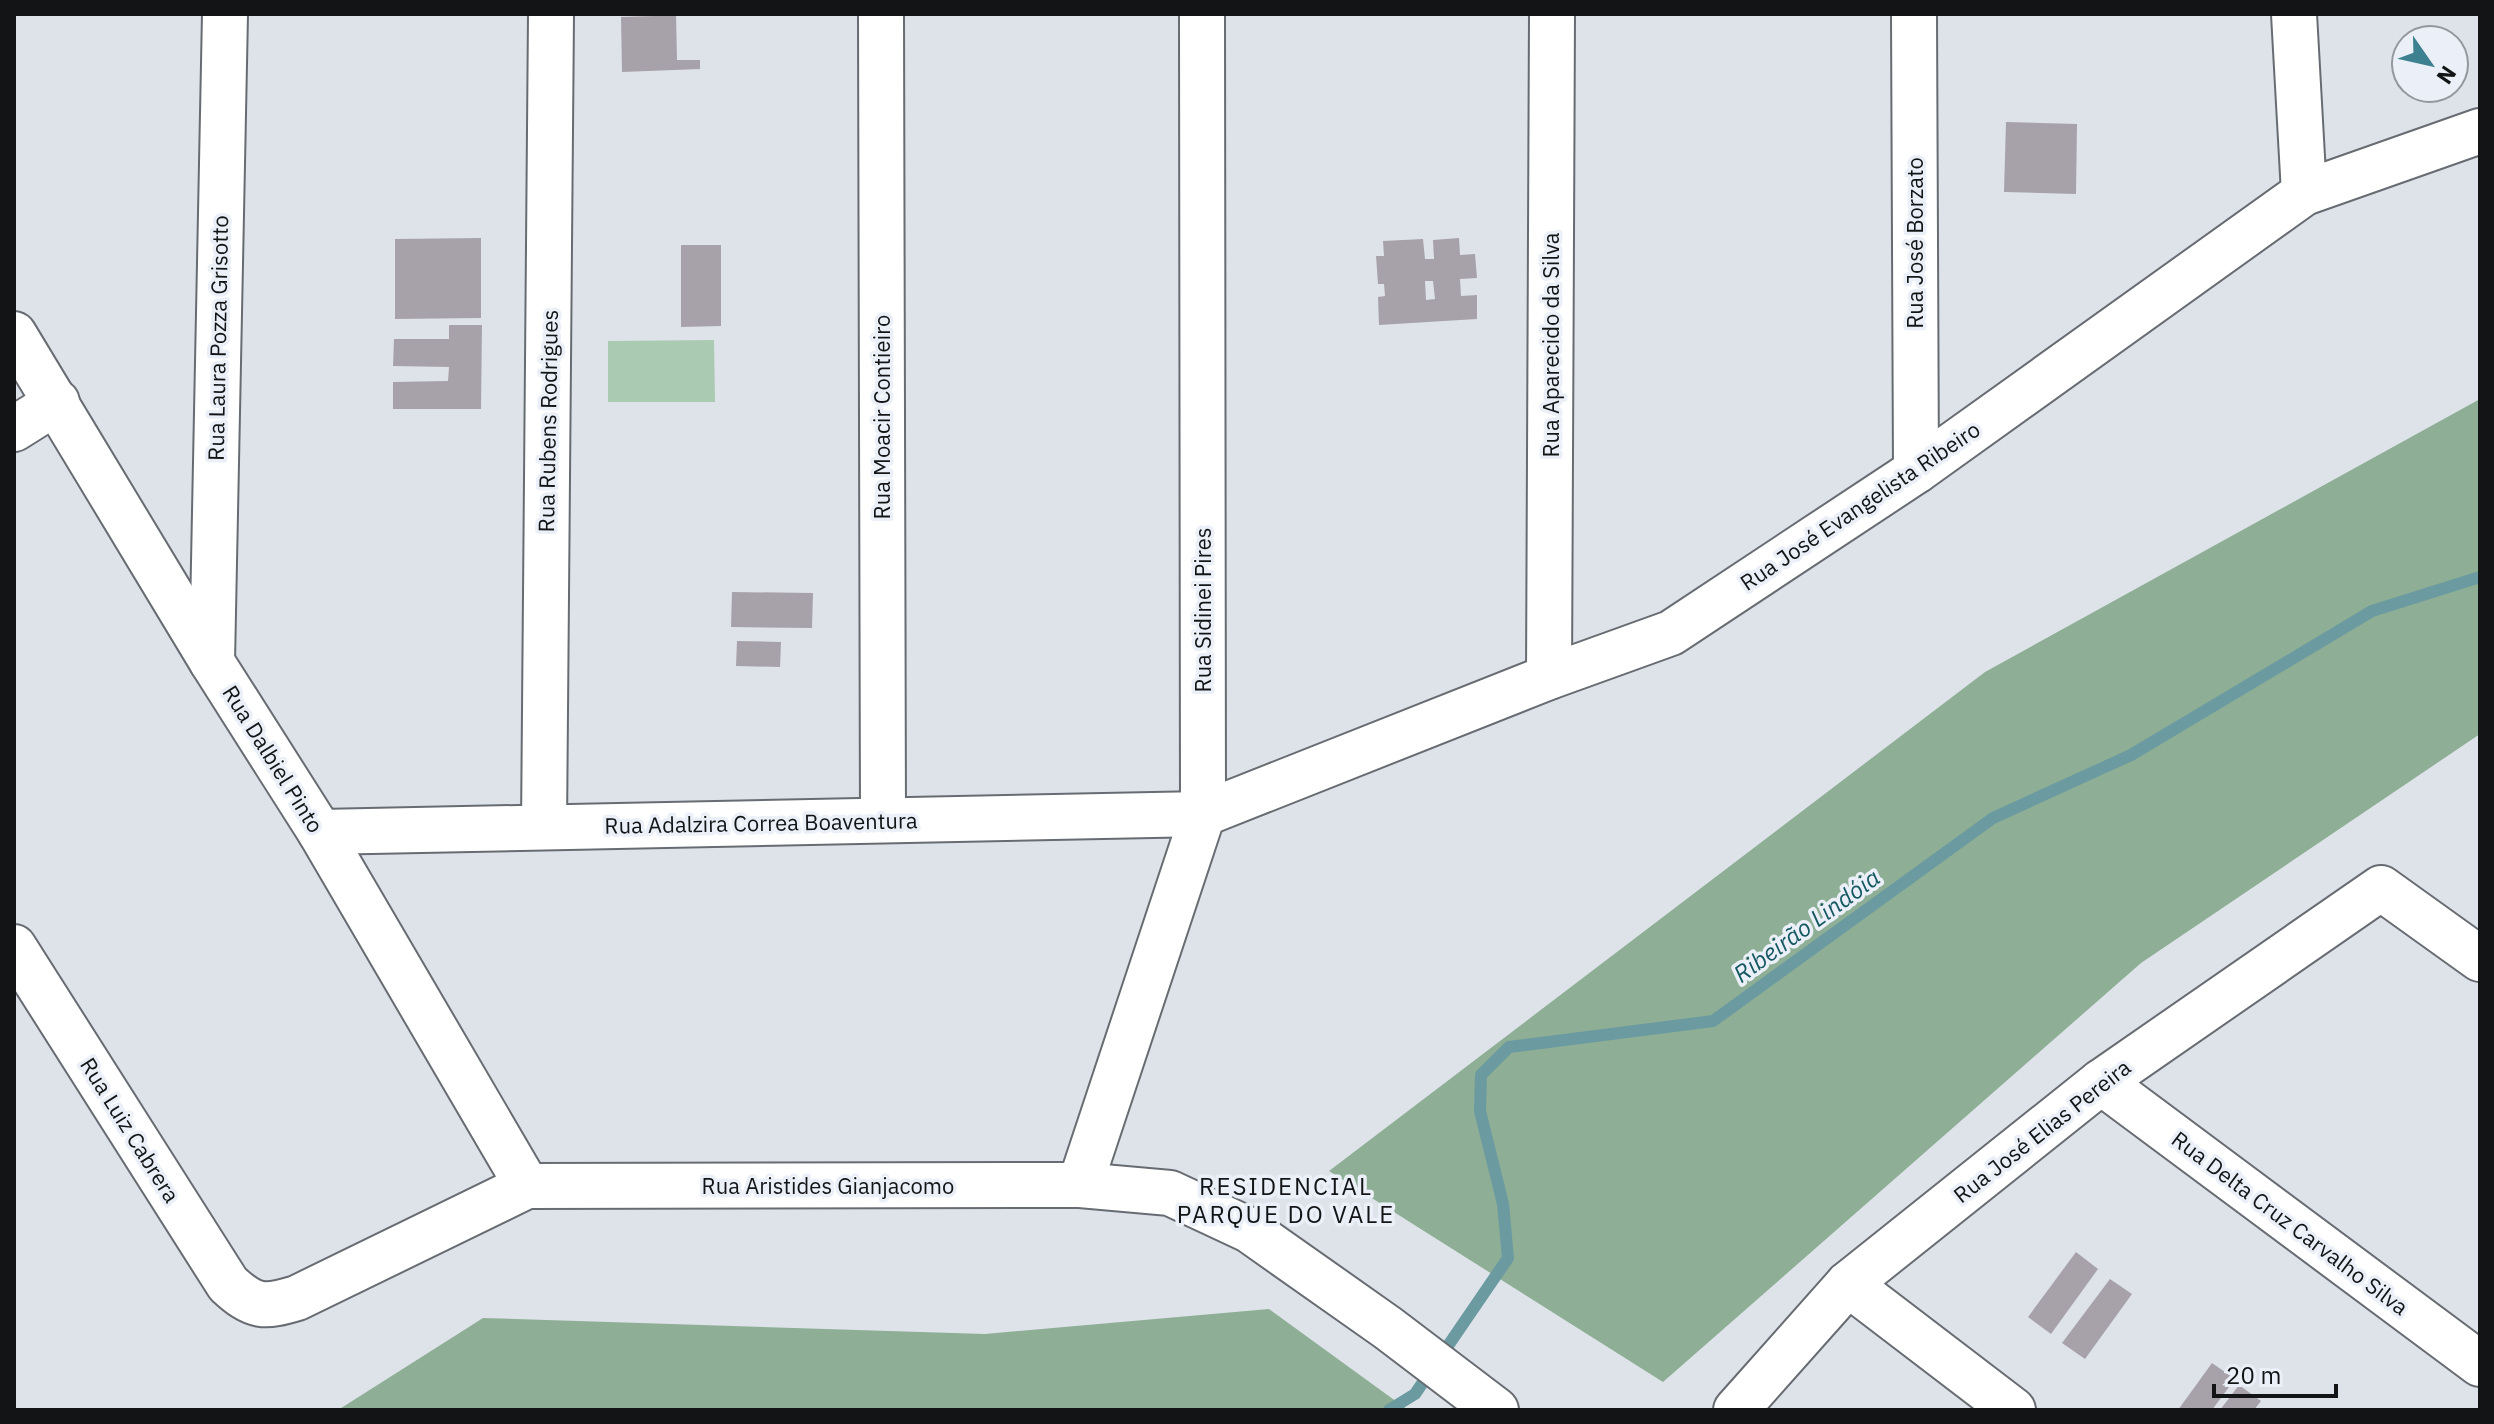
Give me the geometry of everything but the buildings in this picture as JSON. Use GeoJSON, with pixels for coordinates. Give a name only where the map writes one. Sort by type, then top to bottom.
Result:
{"type":"FeatureCollection","features":[{"type":"Feature","properties":{"kind":"street","name":"Rua Laura Pozza Grisotto"},"geometry":{"type":"LineString","coordinates":[[212,662],[225,14]]}},
{"type":"Feature","properties":{"kind":"street","name":"Rua Rubens Rodrigues"},"geometry":{"type":"LineString","coordinates":[[544,827],[551,14]]}},
{"type":"Feature","properties":{"kind":"street","name":"Rua Moacir Contieiro"},"geometry":{"type":"LineString","coordinates":[[881,14],[883,820]]}},
{"type":"Feature","properties":{"kind":"street","name":"Rua Sidinei Pires"},"geometry":{"type":"LineString","coordinates":[[1080,1185],[1203,814],[1202,14]]}},
{"type":"Feature","properties":{"kind":"street","name":"Rua Aparecido da Silva"},"geometry":{"type":"LineString","coordinates":[[1549,677],[1552,14]]}},
{"type":"Feature","properties":{"kind":"street","name":"Rua José Borzato"},"geometry":{"type":"LineString","coordinates":[[1914,14],[1916,471]]}},
{"type":"Feature","properties":{"kind":"street"},"geometry":{"type":"LineString","coordinates":[[2294,14],[2304,193]]}},
{"type":"Feature","properties":{"kind":"street","name":"Rua José Evangelista Ribeiro"},"geometry":{"type":"LineString","coordinates":[[1203,814],[1549,677],[1671,633],[1916,471],[2304,193],[2480,131]]}},
{"type":"Feature","properties":{"kind":"street","name":"Rua Dalbiel Pinto"},"geometry":{"type":"LineString","coordinates":[[14,334],[212,662],[320,832],[527,1186]]}},
{"type":"Feature","properties":{"kind":"street"},"geometry":{"type":"LineString","coordinates":[[14,429],[57,402]]}},
{"type":"Feature","properties":{"kind":"street","name":"Rua Adalzira Correa Boaventura"},"geometry":{"type":"LineString","coordinates":[[320,832],[1203,814]]}},
{"type":"Feature","properties":{"kind":"street","name":"Rua José Elias Pereira"},"geometry":{"type":"LineString","coordinates":[[1736,1410],[1848,1284],[2101,1082],[2381,888],[2480,959]]}},
{"type":"Feature","properties":{"kind":"street","name":"Rua Luiz Cabrera"},"geometry":{"type":"LineString","coordinates":[[14,947],[228,1284],[255,1304]]}},
{"type":"Feature","properties":{"kind":"street","name":"Rua Delta Cruz Carvalho Silva"},"geometry":{"type":"LineString","coordinates":[[2101,1082],[2480,1364]]}},
{"type":"Feature","properties":{"kind":"street","name":"Rua Aristides Gianjacomo"},"geometry":{"type":"LineString","coordinates":[[255,1304],[273,1305],[297,1298],[527,1186],[1080,1185],[1170,1193],[1249,1230],[1482,1398]]}},
{"type":"Feature","properties":{"kind":"street"},"geometry":{"type":"LineString","coordinates":[[1848,1284],[2013,1410]]}},
{"type":"Feature","properties":{"kind":"green space"},"geometry":{"type":"Polygon","coordinates":[[[714,340],[715,402],[608,402],[608,341],[714,340]]]}},
{"type":"Feature","properties":{"kind":"green space"},"geometry":{"type":"Polygon","coordinates":[[[2480,399],[2480,734],[2141,963],[1663,1382],[1329,1171],[1985,672],[2480,399]]]}},
{"type":"Feature","properties":{"kind":"green space"},"geometry":{"type":"Polygon","coordinates":[[[1269,1309],[1408,1410],[338,1410],[483,1318],[985,1334],[1269,1309]]]}},
{"type":"Feature","properties":{"kind":"waterway","name":"Ribeirão Lindóia"},"geometry":{"type":"LineString","coordinates":[[1389,1410],[1415,1394],[1508,1258],[1503,1204],[1480,1111],[1481,1075],[1509,1047],[1713,1021],[1993,818],[2131,755],[2372,611],[2480,577]]}},
{"type":"Feature","properties":{"kind":"district","name":"RESIDENCIAL PARQUE DO VALE"},"geometry":{"type":"Point","coordinates":[1286,1201]}}]}
